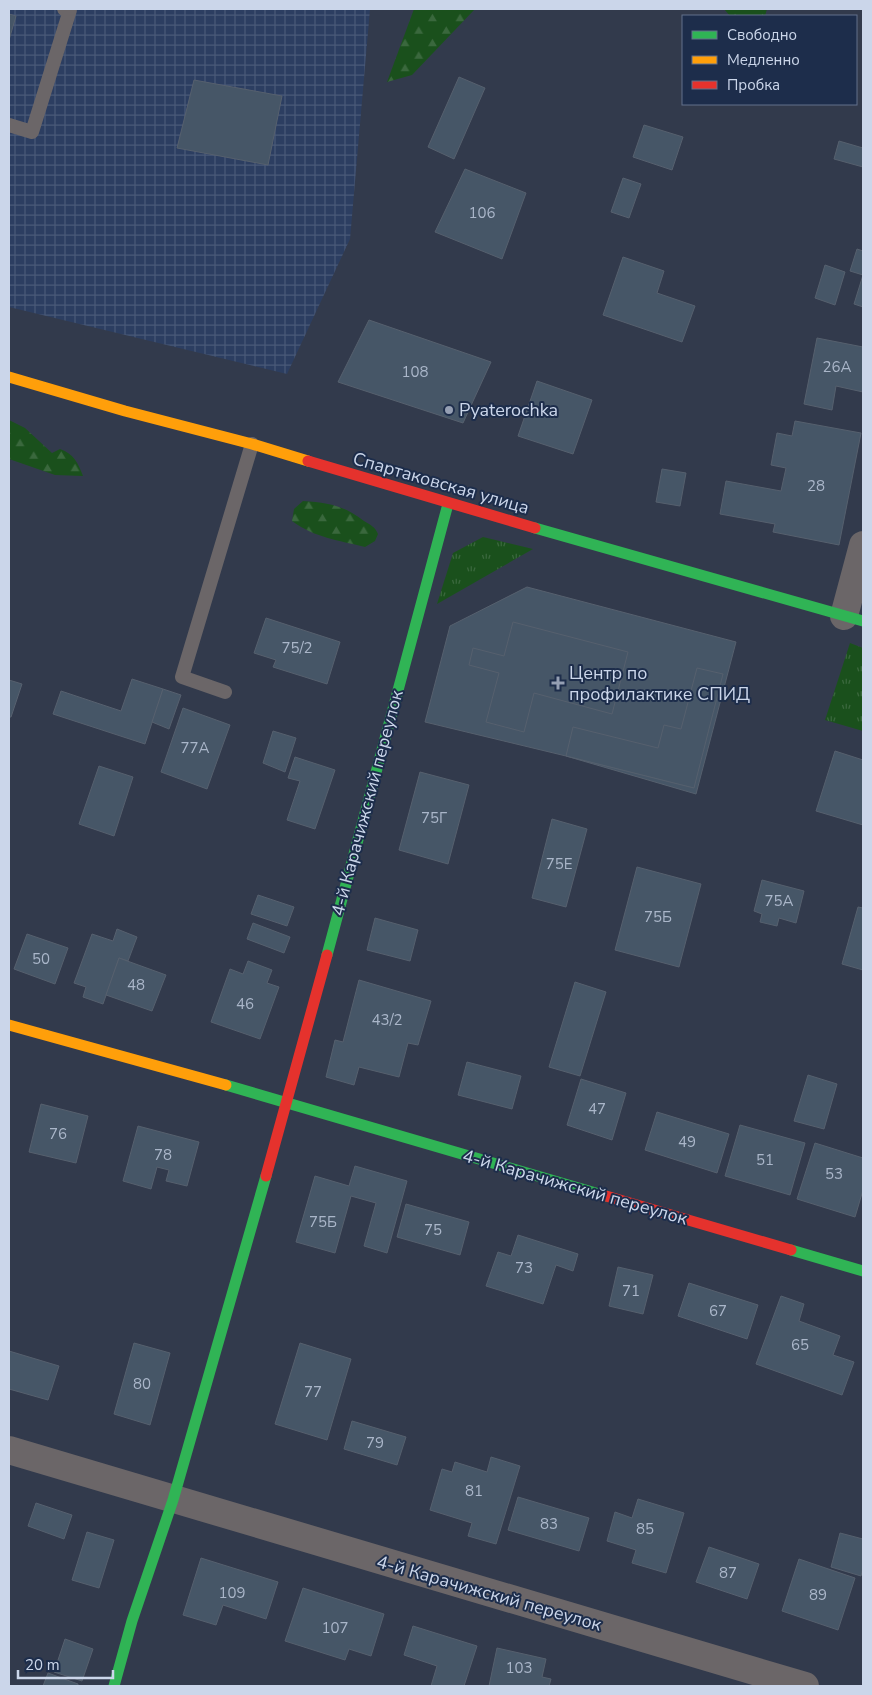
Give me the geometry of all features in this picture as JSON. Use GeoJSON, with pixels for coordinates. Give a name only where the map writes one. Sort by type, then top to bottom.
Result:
{"type":"FeatureCollection","features":[{"type":"Feature","properties":{"kind":"street","name":"Спартаковская улица"},"geometry":{"type":"LineString","coordinates":[[9,377],[125,411],[252,444],[448,504],[854,619]]}},
{"type":"Feature","properties":{"kind":"street","name":"4-й Карачижский переулок"},"geometry":{"type":"LineString","coordinates":[[114,1686],[132,1621],[173,1500],[287,1102],[448,504]]}},
{"type":"Feature","properties":{"kind":"street"},"geometry":{"type":"LineString","coordinates":[[854,619],[863,545]]}},
{"type":"Feature","properties":{"kind":"street","name":"4-й Карачижский переулок"},"geometry":{"type":"LineString","coordinates":[[9,1025],[287,1102],[863,1271]]}},
{"type":"Feature","properties":{"kind":"street","name":"4-й Карачижский переулок"},"geometry":{"type":"LineString","coordinates":[[9,1450],[805,1686]]}},
{"type":"Feature","properties":{"kind":"lane"},"geometry":{"type":"LineString","coordinates":[[9,125],[32,132],[70,10],[64,9]]}},
{"type":"Feature","properties":{"kind":"lane"},"geometry":{"type":"LineString","coordinates":[[225,692],[182,677],[252,444]]}},
{"type":"Feature","properties":{"kind":"shaded area"},"geometry":{"type":"Polygon","coordinates":[[[9,9],[370,9],[350,239],[287,374],[9,307],[9,9]]]}},
{"type":"Feature","properties":{"kind":"green space"},"geometry":{"type":"Polygon","coordinates":[[[414,9],[475,9],[412,75],[387,82],[414,9]]]}},
{"type":"Feature","properties":{"kind":"green space"},"geometry":{"type":"Polygon","coordinates":[[[724,9],[767,9],[765,15],[729,15],[724,9]]]}},
{"type":"Feature","properties":{"kind":"green space"},"geometry":{"type":"Polygon","coordinates":[[[9,420],[25,428],[52,453],[60,449],[69,453],[77,463],[83,476],[55,475],[9,459],[9,420]]]}},
{"type":"Feature","properties":{"kind":"green space"},"geometry":{"type":"Polygon","coordinates":[[[303,501],[328,504],[349,511],[374,528],[378,534],[375,541],[365,547],[327,538],[301,527],[292,521],[294,509],[303,501]]]}},
{"type":"Feature","properties":{"kind":"green space"},"geometry":{"type":"Polygon","coordinates":[[[483,537],[533,549],[437,604],[453,553],[483,537]]]}},
{"type":"Feature","properties":{"kind":"green space"},"geometry":{"type":"Polygon","coordinates":[[[850,643],[863,648],[863,731],[825,720],[850,643]]]}},
{"type":"Feature","properties":{"kind":"building"},"geometry":{"type":"Polygon","coordinates":[[[9,14],[16,16],[9,40],[9,14]]]}},
{"type":"Feature","properties":{"kind":"building"},"geometry":{"type":"Polygon","coordinates":[[[459,77],[485,88],[454,159],[428,147],[459,77]]]}},
{"type":"Feature","properties":{"kind":"building"},"geometry":{"type":"Polygon","coordinates":[[[194,80],[282,96],[268,165],[177,148],[194,80]]]}},
{"type":"Feature","properties":{"kind":"building"},"geometry":{"type":"Polygon","coordinates":[[[644,125],[683,137],[672,170],[633,157],[644,125]]]}},
{"type":"Feature","properties":{"kind":"building"},"geometry":{"type":"Polygon","coordinates":[[[839,141],[863,148],[863,167],[834,159],[839,141]]]}},
{"type":"Feature","properties":{"kind":"building"},"geometry":{"type":"Polygon","coordinates":[[[465,169],[526,193],[502,259],[435,232],[465,169]]]}},
{"type":"Feature","properties":{"kind":"building"},"geometry":{"type":"Polygon","coordinates":[[[623,178],[641,184],[629,218],[611,212],[623,178]]]}},
{"type":"Feature","properties":{"kind":"building"},"geometry":{"type":"Polygon","coordinates":[[[857,249],[863,251],[863,275],[850,271],[857,249]]]}},
{"type":"Feature","properties":{"kind":"building"},"geometry":{"type":"Polygon","coordinates":[[[623,257],[664,271],[657,293],[695,306],[682,342],[603,315],[623,257]]]}},
{"type":"Feature","properties":{"kind":"building"},"geometry":{"type":"Polygon","coordinates":[[[825,265],[845,272],[835,305],[815,298],[825,265]]]}},
{"type":"Feature","properties":{"kind":"building"},"geometry":{"type":"Polygon","coordinates":[[[863,275],[863,307],[854,304],[863,275]]]}},
{"type":"Feature","properties":{"kind":"building"},"geometry":{"type":"Polygon","coordinates":[[[369,320],[491,362],[463,423],[338,382],[369,320]]]}},
{"type":"Feature","properties":{"kind":"building"},"geometry":{"type":"Polygon","coordinates":[[[817,338],[863,347],[863,392],[836,386],[832,410],[804,404],[817,338]]]}},
{"type":"Feature","properties":{"kind":"building"},"geometry":{"type":"Polygon","coordinates":[[[537,381],[592,400],[573,454],[518,436],[537,381]]]}},
{"type":"Feature","properties":{"kind":"building"},"geometry":{"type":"Polygon","coordinates":[[[795,421],[861,433],[839,545],[773,532],[775,524],[720,514],[726,481],[781,491],[786,468],[771,465],[777,433],[792,436],[795,421]]]}},
{"type":"Feature","properties":{"kind":"building"},"geometry":{"type":"Polygon","coordinates":[[[662,469],[686,473],[680,506],[656,502],[662,469]]]}},
{"type":"Feature","properties":{"kind":"building"},"geometry":{"type":"Polygon","coordinates":[[[527,587],[736,642],[696,794],[566,756],[425,722],[450,626],[527,587]]]}},
{"type":"Feature","properties":{"kind":"building"},"geometry":{"type":"Polygon","coordinates":[[[266,618],[340,642],[327,684],[273,667],[276,660],[254,653],[266,618]]]}},
{"type":"Feature","properties":{"kind":"building","name":"Центр по профилактике СПИД"},"geometry":{"type":"Polygon","coordinates":[[[513,622],[628,652],[612,714],[534,693],[524,732],[486,722],[499,673],[469,665],[473,648],[504,656],[513,622]]]}},
{"type":"Feature","properties":{"kind":"building"},"geometry":{"type":"Polygon","coordinates":[[[697,668],[723,674],[694,788],[566,756],[573,727],[658,748],[664,725],[681,729],[697,668]]]}},
{"type":"Feature","properties":{"kind":"building"},"geometry":{"type":"Polygon","coordinates":[[[132,679],[163,689],[145,744],[53,714],[61,691],[121,711],[132,679]]]}},
{"type":"Feature","properties":{"kind":"building"},"geometry":{"type":"Polygon","coordinates":[[[9,680],[22,684],[11,717],[9,717],[9,680]]]}},
{"type":"Feature","properties":{"kind":"building"},"geometry":{"type":"Polygon","coordinates":[[[163,689],[181,695],[169,729],[152,722],[163,689]]]}},
{"type":"Feature","properties":{"kind":"building"},"geometry":{"type":"Polygon","coordinates":[[[183,708],[230,725],[207,789],[161,772],[183,708]]]}},
{"type":"Feature","properties":{"kind":"building"},"geometry":{"type":"Polygon","coordinates":[[[273,731],[296,738],[285,772],[263,763],[273,731]]]}},
{"type":"Feature","properties":{"kind":"building"},"geometry":{"type":"Polygon","coordinates":[[[835,751],[863,760],[863,825],[816,811],[835,751]]]}},
{"type":"Feature","properties":{"kind":"building"},"geometry":{"type":"Polygon","coordinates":[[[295,757],[335,770],[315,829],[287,820],[300,781],[288,778],[295,757]]]}},
{"type":"Feature","properties":{"kind":"building"},"geometry":{"type":"Polygon","coordinates":[[[99,766],[133,777],[114,836],[79,824],[99,766]]]}},
{"type":"Feature","properties":{"kind":"building"},"geometry":{"type":"Polygon","coordinates":[[[420,772],[469,785],[448,864],[399,850],[420,772]]]}},
{"type":"Feature","properties":{"kind":"building"},"geometry":{"type":"Polygon","coordinates":[[[552,819],[587,829],[566,907],[532,898],[552,819]]]}},
{"type":"Feature","properties":{"kind":"building"},"geometry":{"type":"Polygon","coordinates":[[[637,867],[701,884],[679,967],[615,950],[637,867]]]}},
{"type":"Feature","properties":{"kind":"building"},"geometry":{"type":"Polygon","coordinates":[[[762,880],[804,891],[796,923],[779,918],[777,926],[760,922],[762,914],[754,911],[762,880]]]}},
{"type":"Feature","properties":{"kind":"building"},"geometry":{"type":"Polygon","coordinates":[[[258,895],[294,907],[287,926],[251,914],[258,895]]]}},
{"type":"Feature","properties":{"kind":"building"},"geometry":{"type":"Polygon","coordinates":[[[858,907],[863,908],[863,970],[842,964],[858,907]]]}},
{"type":"Feature","properties":{"kind":"building"},"geometry":{"type":"Polygon","coordinates":[[[375,918],[418,930],[410,961],[367,950],[375,918]]]}},
{"type":"Feature","properties":{"kind":"building"},"geometry":{"type":"Polygon","coordinates":[[[253,923],[290,937],[284,953],[247,939],[253,923]]]}},
{"type":"Feature","properties":{"kind":"building"},"geometry":{"type":"Polygon","coordinates":[[[117,929],[137,937],[128,961],[119,958],[103,1004],[83,997],[86,987],[74,983],[92,934],[113,941],[117,929]]]}},
{"type":"Feature","properties":{"kind":"building"},"geometry":{"type":"Polygon","coordinates":[[[27,934],[68,948],[55,984],[14,969],[27,934]]]}},
{"type":"Feature","properties":{"kind":"building"},"geometry":{"type":"Polygon","coordinates":[[[119,958],[166,975],[152,1011],[106,995],[119,958]]]}},
{"type":"Feature","properties":{"kind":"building"},"geometry":{"type":"Polygon","coordinates":[[[248,961],[272,970],[267,983],[279,987],[260,1039],[211,1022],[230,969],[243,974],[248,961]]]}},
{"type":"Feature","properties":{"kind":"building"},"geometry":{"type":"Polygon","coordinates":[[[359,980],[431,1001],[418,1045],[408,1043],[399,1077],[359,1067],[354,1085],[326,1077],[335,1040],[343,1042],[359,980]]]}},
{"type":"Feature","properties":{"kind":"building"},"geometry":{"type":"Polygon","coordinates":[[[575,982],[606,992],[580,1076],[549,1067],[575,982]]]}},
{"type":"Feature","properties":{"kind":"building"},"geometry":{"type":"Polygon","coordinates":[[[467,1062],[521,1076],[512,1109],[458,1095],[467,1062]]]}},
{"type":"Feature","properties":{"kind":"building"},"geometry":{"type":"Polygon","coordinates":[[[808,1075],[837,1084],[824,1129],[794,1121],[808,1075]]]}},
{"type":"Feature","properties":{"kind":"building"},"geometry":{"type":"Polygon","coordinates":[[[581,1079],[626,1093],[612,1140],[567,1125],[581,1079]]]}},
{"type":"Feature","properties":{"kind":"building"},"geometry":{"type":"Polygon","coordinates":[[[41,1104],[88,1116],[76,1163],[29,1152],[41,1104]]]}},
{"type":"Feature","properties":{"kind":"building"},"geometry":{"type":"Polygon","coordinates":[[[657,1112],[729,1134],[717,1173],[645,1150],[657,1112]]]}},
{"type":"Feature","properties":{"kind":"building"},"geometry":{"type":"Polygon","coordinates":[[[740,1125],[805,1143],[790,1195],[725,1176],[740,1125]]]}},
{"type":"Feature","properties":{"kind":"building"},"geometry":{"type":"Polygon","coordinates":[[[138,1126],[199,1142],[187,1186],[166,1181],[169,1170],[157,1167],[151,1189],[123,1181],[138,1126]]]}},
{"type":"Feature","properties":{"kind":"building"},"geometry":{"type":"Polygon","coordinates":[[[815,1143],[863,1158],[863,1190],[855,1217],[797,1199],[815,1143]]]}},
{"type":"Feature","properties":{"kind":"building"},"geometry":{"type":"Polygon","coordinates":[[[355,1166],[407,1181],[387,1253],[364,1246],[376,1203],[351,1196],[335,1253],[296,1242],[315,1176],[349,1186],[355,1166]]]}},
{"type":"Feature","properties":{"kind":"building"},"geometry":{"type":"Polygon","coordinates":[[[406,1204],[469,1222],[460,1255],[397,1237],[406,1204]]]}},
{"type":"Feature","properties":{"kind":"building"},"geometry":{"type":"Polygon","coordinates":[[[518,1235],[578,1254],[573,1271],[556,1265],[543,1304],[486,1286],[498,1252],[511,1256],[518,1235]]]}},
{"type":"Feature","properties":{"kind":"building"},"geometry":{"type":"Polygon","coordinates":[[[618,1267],[653,1275],[643,1314],[609,1306],[618,1267]]]}},
{"type":"Feature","properties":{"kind":"building"},"geometry":{"type":"Polygon","coordinates":[[[689,1283],[758,1305],[747,1339],[678,1316],[689,1283]]]}},
{"type":"Feature","properties":{"kind":"building"},"geometry":{"type":"Polygon","coordinates":[[[781,1296],[804,1304],[799,1321],[840,1336],[833,1355],[854,1362],[842,1395],[756,1364],[781,1296]]]}},
{"type":"Feature","properties":{"kind":"building"},"geometry":{"type":"Polygon","coordinates":[[[134,1343],[170,1353],[150,1425],[114,1414],[134,1343]]]}},
{"type":"Feature","properties":{"kind":"building"},"geometry":{"type":"Polygon","coordinates":[[[300,1343],[351,1359],[327,1440],[275,1424],[300,1343]]]}},
{"type":"Feature","properties":{"kind":"building"},"geometry":{"type":"Polygon","coordinates":[[[9,1351],[59,1366],[48,1400],[9,1389],[9,1351]]]}},
{"type":"Feature","properties":{"kind":"building"},"geometry":{"type":"Polygon","coordinates":[[[352,1421],[406,1437],[397,1465],[344,1449],[352,1421]]]}},
{"type":"Feature","properties":{"kind":"building"},"geometry":{"type":"Polygon","coordinates":[[[491,1457],[520,1466],[496,1544],[468,1536],[472,1523],[430,1510],[442,1469],[452,1472],[455,1462],[487,1472],[491,1457]]]}},
{"type":"Feature","properties":{"kind":"building"},"geometry":{"type":"Polygon","coordinates":[[[518,1497],[589,1518],[579,1551],[508,1530],[518,1497]]]}},
{"type":"Feature","properties":{"kind":"building"},"geometry":{"type":"Polygon","coordinates":[[[638,1499],[684,1513],[666,1573],[632,1563],[636,1550],[607,1541],[615,1512],[632,1518],[638,1499]]]}},
{"type":"Feature","properties":{"kind":"building"},"geometry":{"type":"Polygon","coordinates":[[[36,1503],[72,1515],[64,1539],[28,1526],[36,1503]]]}},
{"type":"Feature","properties":{"kind":"building"},"geometry":{"type":"Polygon","coordinates":[[[87,1532],[114,1540],[99,1588],[72,1580],[87,1532]]]}},
{"type":"Feature","properties":{"kind":"building"},"geometry":{"type":"Polygon","coordinates":[[[840,1533],[863,1539],[863,1568],[861,1576],[831,1567],[840,1533]]]}},
{"type":"Feature","properties":{"kind":"building"},"geometry":{"type":"Polygon","coordinates":[[[709,1547],[759,1564],[747,1599],[696,1582],[709,1547]]]}},
{"type":"Feature","properties":{"kind":"building"},"geometry":{"type":"Polygon","coordinates":[[[201,1558],[278,1582],[266,1619],[223,1605],[216,1625],[183,1615],[201,1558]]]}},
{"type":"Feature","properties":{"kind":"building"},"geometry":{"type":"Polygon","coordinates":[[[799,1559],[855,1578],[838,1630],[782,1611],[799,1559]]]}},
{"type":"Feature","properties":{"kind":"building"},"geometry":{"type":"Polygon","coordinates":[[[303,1588],[384,1614],[371,1656],[349,1649],[345,1660],[285,1641],[303,1588]]]}},
{"type":"Feature","properties":{"kind":"building"},"geometry":{"type":"Polygon","coordinates":[[[413,1626],[477,1646],[464,1686],[431,1686],[437,1666],[404,1655],[413,1626]]]}},
{"type":"Feature","properties":{"kind":"building"},"geometry":{"type":"Polygon","coordinates":[[[65,1639],[93,1649],[82,1681],[54,1672],[65,1639]]]}},
{"type":"Feature","properties":{"kind":"building"},"geometry":{"type":"Polygon","coordinates":[[[497,1648],[546,1659],[542,1677],[551,1679],[549,1686],[489,1686],[497,1648]]]}},
{"type":"Feature","properties":{"kind":"building"},"geometry":{"type":"Polygon","coordinates":[[[48,1673],[78,1684],[78,1686],[43,1686],[48,1673]]]}},
{"type":"Feature","properties":{"kind":"traffic: fast"},"geometry":{"type":"LineString","coordinates":[[327,955],[448,504]]}},
{"type":"Feature","properties":{"kind":"traffic: fast"},"geometry":{"type":"LineString","coordinates":[[535,528],[863,621]]}},
{"type":"Feature","properties":{"kind":"traffic: fast"},"geometry":{"type":"LineString","coordinates":[[226,1085],[606,1196]]}},
{"type":"Feature","properties":{"kind":"traffic: fast"},"geometry":{"type":"LineString","coordinates":[[114,1686],[132,1621],[173,1500],[266,1176]]}},
{"type":"Feature","properties":{"kind":"traffic: fast"},"geometry":{"type":"LineString","coordinates":[[791,1250],[863,1271]]}},
{"type":"Feature","properties":{"kind":"traffic: slow"},"geometry":{"type":"LineString","coordinates":[[9,377],[308,461]]}},
{"type":"Feature","properties":{"kind":"traffic: slow"},"geometry":{"type":"LineString","coordinates":[[9,1025],[226,1085]]}},
{"type":"Feature","properties":{"kind":"traffic: jam"},"geometry":{"type":"LineString","coordinates":[[308,461],[535,528]]}},
{"type":"Feature","properties":{"kind":"traffic: jam"},"geometry":{"type":"LineString","coordinates":[[266,1176],[327,955]]}},
{"type":"Feature","properties":{"kind":"traffic: jam"},"geometry":{"type":"LineString","coordinates":[[606,1196],[791,1250]]}},
{"type":"Feature","properties":{"kind":"place","name":"Pyaterochka"},"geometry":{"type":"Point","coordinates":[449,410]}},
{"type":"Feature","properties":{"kind":"place","name":"Центр по профилактике СПИД"},"geometry":{"type":"Point","coordinates":[558,683]}}]}
